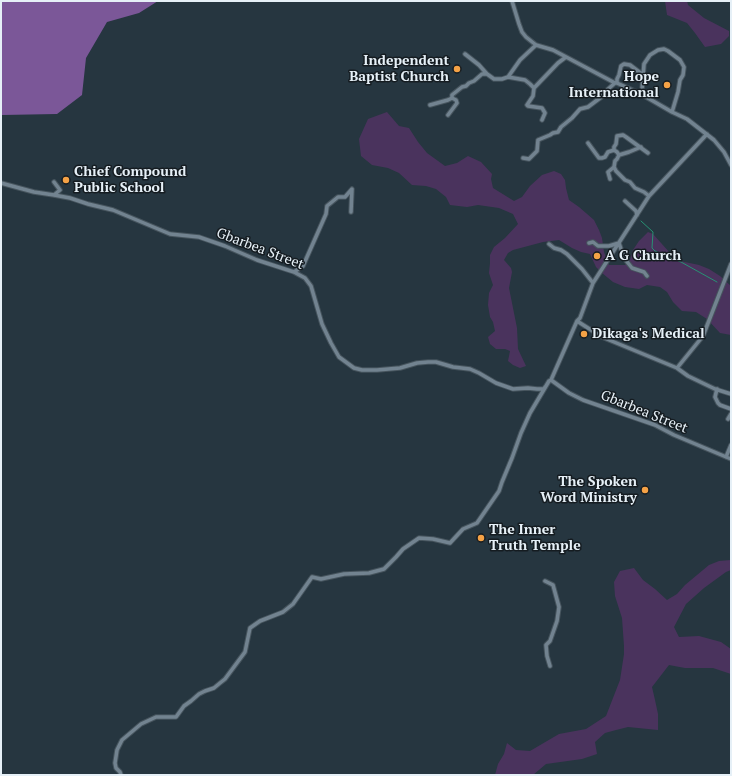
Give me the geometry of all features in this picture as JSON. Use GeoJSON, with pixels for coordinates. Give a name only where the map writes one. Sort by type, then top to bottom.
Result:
{"type":"FeatureCollection","features":[{"type":"Feature","properties":{"kind":"street"},"geometry":{"type":"LineString","coordinates":[[512,1],[522,32],[536,45],[553,50],[687,119],[714,140],[724,152],[731,165]]}},
{"type":"Feature","properties":{"kind":"street"},"geometry":{"type":"LineString","coordinates":[[508,77],[520,60],[536,45]]}},
{"type":"Feature","properties":{"kind":"street"},"geometry":{"type":"LineString","coordinates":[[641,94],[644,64],[650,56],[658,50],[664,49],[668,51],[680,60],[684,67],[672,112]]}},
{"type":"Feature","properties":{"kind":"street"},"geometry":{"type":"LineString","coordinates":[[465,54],[479,65],[487,74],[494,78],[502,79],[508,77],[525,80],[534,88]]}},
{"type":"Feature","properties":{"kind":"street"},"geometry":{"type":"LineString","coordinates":[[542,120],[545,112],[542,108],[527,105],[533,96],[534,88],[558,63],[566,57]]}},
{"type":"Feature","properties":{"kind":"street"},"geometry":{"type":"LineString","coordinates":[[523,158],[529,159],[537,151],[538,140],[552,133],[558,132],[561,127],[580,109],[588,107],[604,95],[607,90],[616,83],[621,66],[624,64],[630,65],[643,75]]}},
{"type":"Feature","properties":{"kind":"street"},"geometry":{"type":"LineString","coordinates":[[430,105],[444,102],[452,98],[452,95],[482,74],[487,74]]}},
{"type":"Feature","properties":{"kind":"street"},"geometry":{"type":"LineString","coordinates":[[448,115],[457,103],[456,100],[452,98]]}},
{"type":"Feature","properties":{"kind":"street"},"geometry":{"type":"LineString","coordinates":[[121,775],[116,768],[115,763],[116,750],[122,740],[141,724],[156,717],[176,717],[184,706],[199,694],[220,684],[245,652],[250,628],[260,621],[276,616],[288,608],[312,577],[321,579],[344,574],[369,573],[384,570],[403,549],[419,538],[433,539],[450,543],[463,529],[477,523],[499,491],[524,426],[530,413],[550,381],[577,321],[580,318],[593,283],[649,196],[707,134]]}},
{"type":"Feature","properties":{"kind":"street"},"geometry":{"type":"LineString","coordinates":[[614,150],[617,136],[623,135],[648,153]]}},
{"type":"Feature","properties":{"kind":"street"},"geometry":{"type":"LineString","coordinates":[[588,143],[599,158],[606,157],[608,152],[614,150]]}},
{"type":"Feature","properties":{"kind":"street"},"geometry":{"type":"LineString","coordinates":[[610,179],[608,172],[614,167],[615,161],[619,155],[641,147]]}},
{"type":"Feature","properties":{"kind":"street"},"geometry":{"type":"LineString","coordinates":[[614,150],[619,155]]}},
{"type":"Feature","properties":{"kind":"street"},"geometry":{"type":"LineString","coordinates":[[614,167],[625,180],[630,182],[634,188],[649,196]]}},
{"type":"Feature","properties":{"kind":"street"},"geometry":{"type":"LineString","coordinates":[[54,182],[60,190],[54,195]]}},
{"type":"Feature","properties":{"kind":"street","name":"Gbarbea Street"},"geometry":{"type":"LineString","coordinates":[[1,183],[113,210],[170,234],[199,238],[219,244],[257,260],[294,272],[305,278],[311,286],[322,324],[331,343],[339,356],[354,368],[362,370],[377,370],[400,368],[417,363],[432,362],[444,364],[453,368],[470,369],[496,383],[513,389],[544,388],[550,381],[583,400],[655,426],[731,459]]}},
{"type":"Feature","properties":{"kind":"street"},"geometry":{"type":"LineString","coordinates":[[294,272],[303,266],[326,214],[327,206],[338,197],[346,197],[352,189],[351,212]]}},
{"type":"Feature","properties":{"kind":"street"},"geometry":{"type":"LineString","coordinates":[[625,201],[636,210],[637,216]]}},
{"type":"Feature","properties":{"kind":"street"},"geometry":{"type":"LineString","coordinates":[[589,243],[593,242],[598,246],[609,246],[619,243]]}},
{"type":"Feature","properties":{"kind":"street"},"geometry":{"type":"LineString","coordinates":[[619,243],[624,258],[632,268],[644,272],[647,276]]}},
{"type":"Feature","properties":{"kind":"street"},"geometry":{"type":"LineString","coordinates":[[549,244],[566,254],[582,269],[593,283]]}},
{"type":"Feature","properties":{"kind":"street"},"geometry":{"type":"LineString","coordinates":[[677,368],[703,336],[731,264]]}},
{"type":"Feature","properties":{"kind":"street"},"geometry":{"type":"LineString","coordinates":[[577,321],[602,337],[677,368],[688,376],[731,394]]}},
{"type":"Feature","properties":{"kind":"street"},"geometry":{"type":"LineString","coordinates":[[716,389],[715,397],[718,403],[731,409]]}},
{"type":"Feature","properties":{"kind":"street"},"geometry":{"type":"LineString","coordinates":[[728,419],[731,414]]}},
{"type":"Feature","properties":{"kind":"street"},"geometry":{"type":"LineString","coordinates":[[726,457],[731,445]]}},
{"type":"Feature","properties":{"kind":"street"},"geometry":{"type":"LineString","coordinates":[[545,581],[553,586],[559,607],[550,641],[546,645],[550,666]]}},
{"type":"Feature","properties":{"kind":"shaded area"},"geometry":{"type":"Polygon","coordinates":[[[1,1],[158,1],[139,13],[107,22],[86,58],[82,95],[57,114],[2,115],[1,1]]]}},
{"type":"Feature","properties":{"kind":"shaded area"},"geometry":{"type":"Polygon","coordinates":[[[665,1],[687,1],[688,5],[704,18],[729,31],[729,36],[721,44],[705,47],[687,23],[667,15],[665,1]]]}},
{"type":"Feature","properties":{"kind":"shaded area"},"geometry":{"type":"Polygon","coordinates":[[[387,112],[399,126],[409,128],[427,153],[445,166],[457,163],[468,156],[481,162],[492,174],[491,179],[493,188],[514,201],[522,197],[530,186],[542,175],[554,171],[561,174],[565,180],[569,200],[594,220],[602,238],[604,252],[609,265],[625,265],[630,260],[633,250],[639,241],[648,232],[653,234],[670,253],[680,261],[699,265],[720,276],[731,286],[731,335],[720,333],[707,319],[696,312],[682,311],[673,302],[667,292],[660,287],[647,285],[639,289],[625,287],[613,282],[602,273],[596,267],[590,254],[572,248],[559,240],[543,242],[513,250],[508,253],[504,260],[511,268],[512,272],[509,288],[517,328],[518,349],[526,366],[520,368],[513,365],[508,361],[510,351],[505,349],[496,349],[490,344],[488,337],[495,331],[488,305],[489,293],[493,285],[489,273],[490,255],[494,247],[518,224],[513,214],[499,208],[478,205],[467,207],[450,205],[446,197],[436,189],[426,186],[412,185],[399,173],[388,168],[372,165],[361,156],[359,139],[368,119],[387,112]]]}},
{"type":"Feature","properties":{"kind":"shaded area"},"geometry":{"type":"Polygon","coordinates":[[[731,560],[731,570],[704,588],[686,604],[674,627],[679,637],[699,636],[721,642],[731,649],[731,674],[713,668],[685,668],[669,665],[652,687],[658,714],[658,730],[628,727],[605,733],[595,742],[597,754],[582,759],[546,764],[533,775],[495,775],[507,743],[516,750],[530,751],[559,734],[586,729],[606,716],[620,680],[624,654],[622,618],[615,596],[614,582],[620,571],[634,568],[643,580],[667,600],[677,594],[685,585],[709,565],[719,561],[731,560]]]}},
{"type":"Feature","properties":{"kind":"waterway"},"geometry":{"type":"LineString","coordinates":[[641,221],[653,232],[652,248],[655,251],[681,262],[717,282]]}},
{"type":"Feature","properties":{"kind":"place","name":"Independent Baptist Church"},"geometry":{"type":"Point","coordinates":[457,69]}},
{"type":"Feature","properties":{"kind":"place","name":"Hope International"},"geometry":{"type":"Point","coordinates":[667,85]}},
{"type":"Feature","properties":{"kind":"place","name":"Chief Compound Public School"},"geometry":{"type":"Point","coordinates":[66,180]}},
{"type":"Feature","properties":{"kind":"place","name":"A G Church"},"geometry":{"type":"Point","coordinates":[597,256]}},
{"type":"Feature","properties":{"kind":"place","name":"Dikaga's Medical"},"geometry":{"type":"Point","coordinates":[584,334]}},
{"type":"Feature","properties":{"kind":"place","name":"The Spoken Word Ministry"},"geometry":{"type":"Point","coordinates":[645,490]}},
{"type":"Feature","properties":{"kind":"place","name":"The Inner Truth Temple"},"geometry":{"type":"Point","coordinates":[481,538]}}]}
